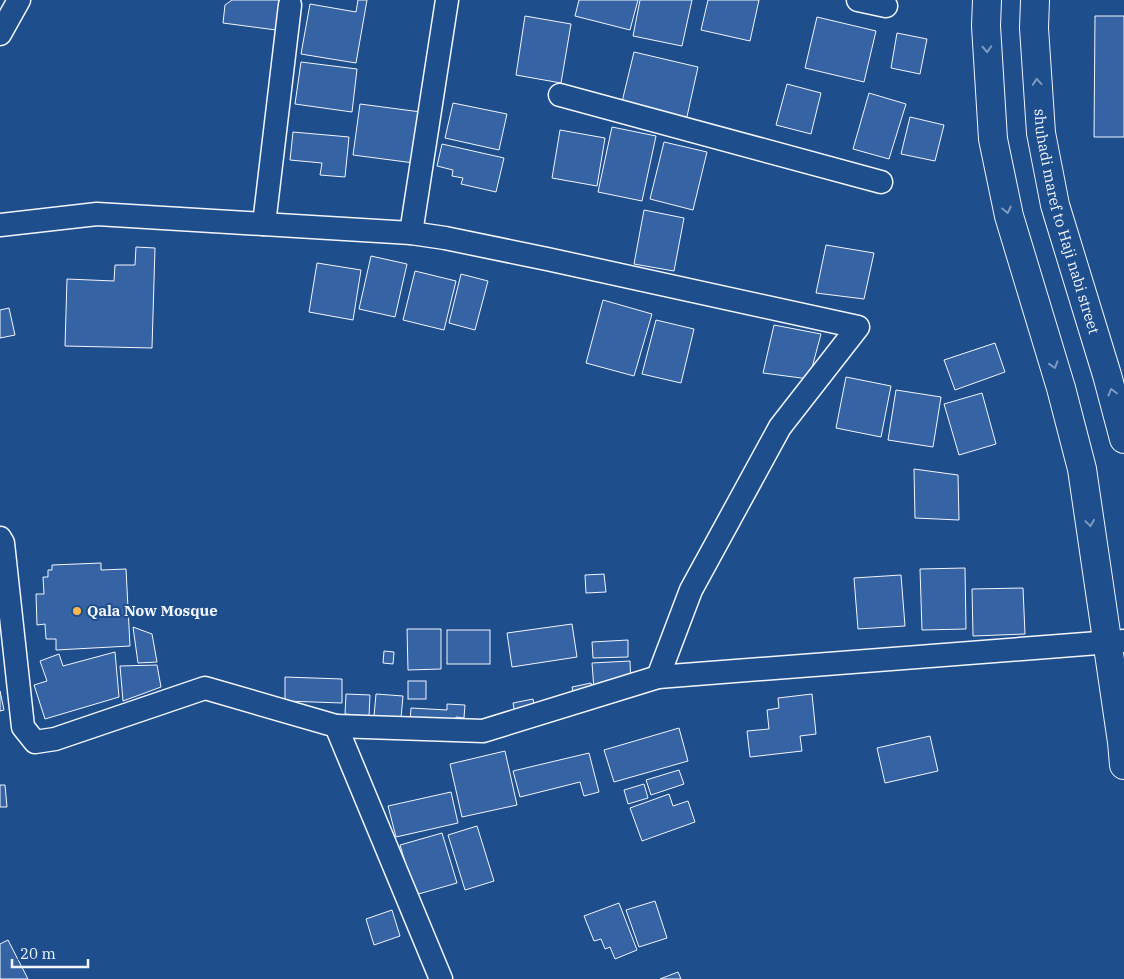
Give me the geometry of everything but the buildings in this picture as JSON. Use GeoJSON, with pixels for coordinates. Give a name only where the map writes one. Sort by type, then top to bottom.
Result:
{"type":"FeatureCollection","features":[{"type":"Feature","properties":{"kind":"main road"},"geometry":{"type":"LineString","coordinates":[[986,0],[993,139],[1009,216],[1061,388],[1082,469],[1116,642],[1124,765]]}},
{"type":"Feature","properties":{"kind":"main road","name":"shuhadi maref to Haji nabi street"},"geometry":{"type":"LineString","coordinates":[[1035,0],[1034,28],[1041,133],[1055,205],[1107,374],[1124,439]]}},
{"type":"Feature","properties":{"kind":"street"},"geometry":{"type":"LineString","coordinates":[[0,34],[19,0]]}},
{"type":"Feature","properties":{"kind":"street"},"geometry":{"type":"LineString","coordinates":[[411,233],[447,0]]}},
{"type":"Feature","properties":{"kind":"street"},"geometry":{"type":"LineString","coordinates":[[858,0],[886,6]]}},
{"type":"Feature","properties":{"kind":"street"},"geometry":{"type":"LineString","coordinates":[[264,224],[290,5]]}},
{"type":"Feature","properties":{"kind":"street"},"geometry":{"type":"LineString","coordinates":[[560,95],[881,182]]}},
{"type":"Feature","properties":{"kind":"street"},"geometry":{"type":"LineString","coordinates":[[0,225],[96,214],[411,233],[538,257],[858,327],[780,427],[691,590],[658,677]]}},
{"type":"Feature","properties":{"kind":"street"},"geometry":{"type":"LineString","coordinates":[[0,538],[3,543],[24,727],[35,742],[54,739],[205,688],[336,726],[483,731],[658,677],[1116,642]]}},
{"type":"Feature","properties":{"kind":"street"},"geometry":{"type":"LineString","coordinates":[[336,726],[441,979]]}},
{"type":"Feature","properties":{"kind":"place","name":"Qala Now Mosque"},"geometry":{"type":"Point","coordinates":[77,611]}}]}
